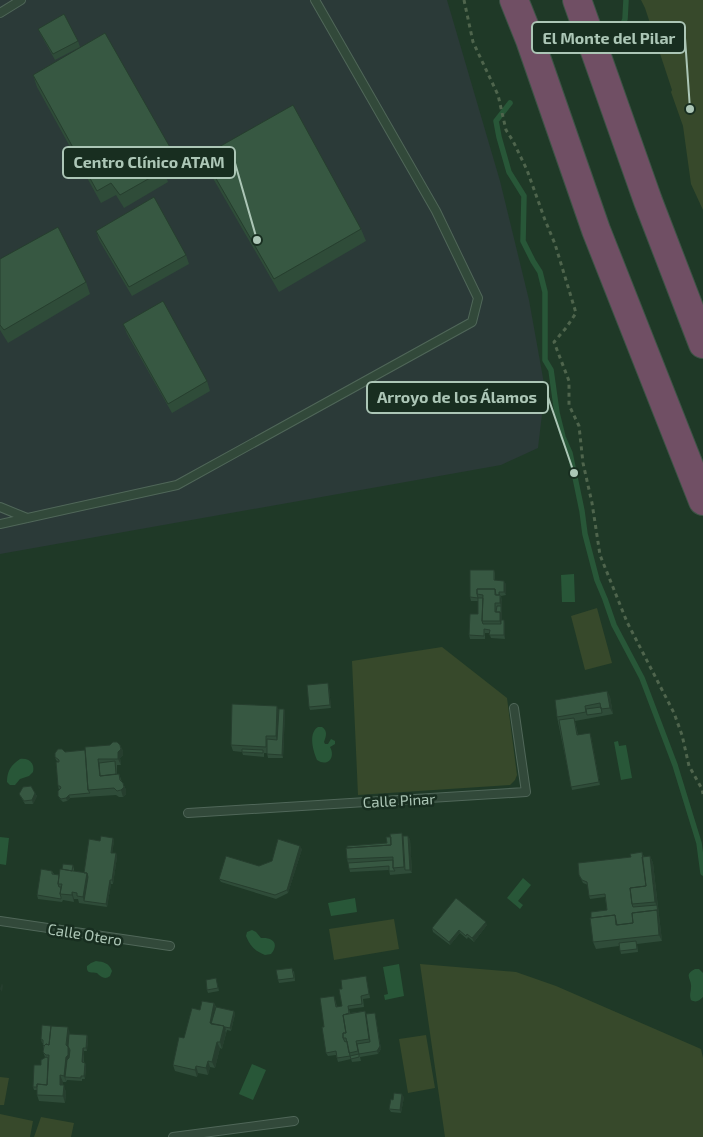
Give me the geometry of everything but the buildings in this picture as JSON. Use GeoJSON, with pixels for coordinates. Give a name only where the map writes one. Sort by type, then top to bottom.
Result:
{"type":"FeatureCollection","features":[{"type":"Feature","properties":{"kind":"highway"},"geometry":{"type":"LineString","coordinates":[[514,0],[530,40],[596,230],[703,502]]}},
{"type":"Feature","properties":{"kind":"highway"},"geometry":{"type":"LineString","coordinates":[[577,0],[648,201],[703,344]]}},
{"type":"Feature","properties":{"kind":"lane"},"geometry":{"type":"LineString","coordinates":[[0,12],[21,0]]}},
{"type":"Feature","properties":{"kind":"lane"},"geometry":{"type":"LineString","coordinates":[[0,524],[177,485],[472,322],[478,298],[436,211],[315,0]]}},
{"type":"Feature","properties":{"kind":"lane"},"geometry":{"type":"LineString","coordinates":[[0,507],[27,518]]}},
{"type":"Feature","properties":{"kind":"lane","name":"Calle Pinar"},"geometry":{"type":"LineString","coordinates":[[188,813],[526,792],[514,708]]}},
{"type":"Feature","properties":{"kind":"lane","name":"Calle Otero"},"geometry":{"type":"LineString","coordinates":[[0,921],[170,946]]}},
{"type":"Feature","properties":{"kind":"lane"},"geometry":{"type":"LineString","coordinates":[[173,1137],[294,1121]]}},
{"type":"Feature","properties":{"kind":"path"},"geometry":{"type":"LineString","coordinates":[[464,0],[473,42],[498,95],[506,130],[527,170],[555,244],[576,313],[554,342],[569,382],[569,405],[579,426],[582,463],[592,503],[600,555],[627,622],[674,713],[682,735],[689,766],[703,794]]}},
{"type":"Feature","properties":{"kind":"shaded area"},"geometry":{"type":"Polygon","coordinates":[[[0,0],[447,0],[500,181],[529,300],[545,389],[538,448],[501,465],[0,554],[0,0]]]}},
{"type":"Feature","properties":{"kind":"shaded area"},"geometry":{"type":"Polygon","coordinates":[[[641,0],[703,0],[703,210],[691,184],[683,126],[641,0]]]}},
{"type":"Feature","properties":{"kind":"shaded area"},"geometry":{"type":"Polygon","coordinates":[[[574,574],[575,602],[562,602],[561,575],[574,574]]]}},
{"type":"Feature","properties":{"kind":"shaded area"},"geometry":{"type":"Polygon","coordinates":[[[597,608],[612,663],[585,670],[571,616],[597,608]]]}},
{"type":"Feature","properties":{"kind":"shaded area"},"geometry":{"type":"Polygon","coordinates":[[[442,647],[507,698],[517,775],[515,780],[510,785],[358,795],[352,661],[442,647]]]}},
{"type":"Feature","properties":{"kind":"shaded area"},"geometry":{"type":"Polygon","coordinates":[[[318,727],[322,727],[326,732],[325,744],[328,744],[331,739],[335,741],[335,744],[330,747],[332,755],[327,762],[317,760],[314,752],[312,738],[313,733],[318,727]]]}},
{"type":"Feature","properties":{"kind":"shaded area"},"geometry":{"type":"Polygon","coordinates":[[[618,741],[619,746],[626,745],[632,778],[621,780],[614,742],[618,741]]]}},
{"type":"Feature","properties":{"kind":"shaded area"},"geometry":{"type":"Polygon","coordinates":[[[20,759],[26,759],[31,762],[33,772],[29,776],[20,779],[15,785],[10,785],[7,782],[9,771],[20,759]]]}},
{"type":"Feature","properties":{"kind":"shaded area"},"geometry":{"type":"Polygon","coordinates":[[[0,837],[9,838],[6,865],[0,864],[0,837]]]}},
{"type":"Feature","properties":{"kind":"shaded area"},"geometry":{"type":"Polygon","coordinates":[[[523,878],[531,885],[518,901],[523,905],[520,909],[507,898],[523,878]]]}},
{"type":"Feature","properties":{"kind":"shaded area"},"geometry":{"type":"Polygon","coordinates":[[[355,898],[357,912],[331,916],[328,903],[355,898]]]}},
{"type":"Feature","properties":{"kind":"shaded area"},"geometry":{"type":"Polygon","coordinates":[[[394,919],[399,949],[334,960],[329,929],[394,919]]]}},
{"type":"Feature","properties":{"kind":"shaded area"},"geometry":{"type":"Polygon","coordinates":[[[252,930],[261,938],[274,941],[275,947],[271,954],[265,955],[251,945],[246,936],[247,932],[252,930]]]}},
{"type":"Feature","properties":{"kind":"shaded area"},"geometry":{"type":"Polygon","coordinates":[[[96,961],[104,962],[109,966],[112,971],[110,976],[105,978],[97,973],[88,971],[87,966],[96,961]]]}},
{"type":"Feature","properties":{"kind":"shaded area"},"geometry":{"type":"Polygon","coordinates":[[[399,964],[404,996],[385,1000],[384,995],[388,994],[383,967],[399,964]]]}},
{"type":"Feature","properties":{"kind":"shaded area"},"geometry":{"type":"Polygon","coordinates":[[[420,964],[516,972],[556,986],[701,1049],[703,1058],[703,1137],[445,1137],[420,964]]]}},
{"type":"Feature","properties":{"kind":"shaded area"},"geometry":{"type":"Polygon","coordinates":[[[695,969],[699,969],[703,973],[703,997],[696,1001],[690,998],[691,984],[689,975],[695,969]]]}},
{"type":"Feature","properties":{"kind":"shaded area"},"geometry":{"type":"Polygon","coordinates":[[[426,1035],[435,1088],[408,1093],[399,1039],[426,1035]]]}},
{"type":"Feature","properties":{"kind":"shaded area"},"geometry":{"type":"Polygon","coordinates":[[[252,1064],[266,1070],[253,1100],[239,1094],[252,1064]]]}},
{"type":"Feature","properties":{"kind":"shaded area"},"geometry":{"type":"Polygon","coordinates":[[[0,1077],[9,1078],[4,1105],[0,1105],[0,1077]]]}},
{"type":"Feature","properties":{"kind":"shaded area"},"geometry":{"type":"Polygon","coordinates":[[[0,1114],[33,1121],[30,1137],[0,1137],[0,1114]]]}},
{"type":"Feature","properties":{"kind":"shaded area"},"geometry":{"type":"Polygon","coordinates":[[[41,1117],[74,1123],[71,1137],[34,1137],[41,1117]]]}},
{"type":"Feature","properties":{"kind":"waterway"},"geometry":{"type":"LineString","coordinates":[[620,31],[625,19],[626,0]]}},
{"type":"Feature","properties":{"kind":"waterway"},"geometry":{"type":"LineString","coordinates":[[510,103],[496,121],[509,172],[524,196],[523,241],[540,272],[545,292],[545,360],[551,370],[557,413],[563,437],[570,453],[585,534],[597,580],[614,625],[642,678],[675,765],[699,843],[703,873]]}},
{"type":"Feature","properties":{"kind":"place","name":"El Monte del Pilar"},"geometry":{"type":"Point","coordinates":[690,109]}},
{"type":"Feature","properties":{"kind":"place","name":"Centro Clínico ATAM"},"geometry":{"type":"Point","coordinates":[257,240]}},
{"type":"Feature","properties":{"kind":"place","name":"Arroyo de los Álamos"},"geometry":{"type":"Point","coordinates":[574,473]}}]}
